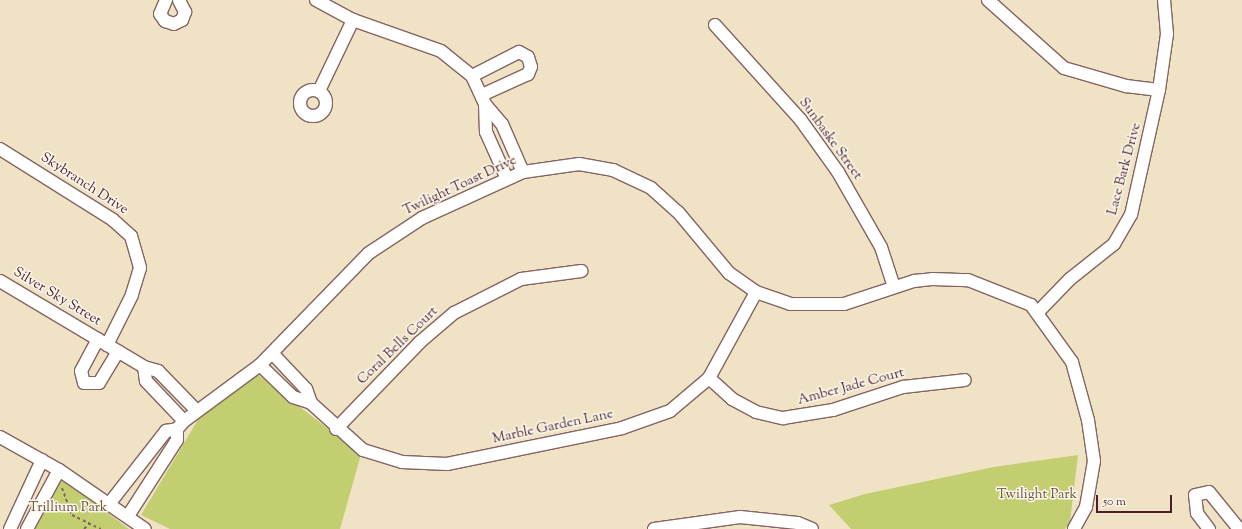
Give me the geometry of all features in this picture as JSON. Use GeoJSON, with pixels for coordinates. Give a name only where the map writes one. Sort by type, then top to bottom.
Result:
{"type":"FeatureCollection","features":[{"type":"Feature","properties":{"kind":"street"},"geometry":{"type":"LineString","coordinates":[[166,0],[160,11],[169,23],[182,20],[185,12],[184,1]]}},
{"type":"Feature","properties":{"kind":"street"},"geometry":{"type":"LineString","coordinates":[[316,0],[353,20],[441,51],[472,76],[483,100],[502,124],[522,172]]}},
{"type":"Feature","properties":{"kind":"street"},"geometry":{"type":"LineString","coordinates":[[988,0],[1064,68],[1126,86],[1159,90]]}},
{"type":"Feature","properties":{"kind":"street","name":"Lace Bark Drive"},"geometry":{"type":"LineString","coordinates":[[1037,313],[1070,278],[1114,244],[1131,215],[1159,90],[1167,34],[1164,0]]}},
{"type":"Feature","properties":{"kind":"street"},"geometry":{"type":"LineString","coordinates":[[319,91],[353,20]]}},
{"type":"Feature","properties":{"kind":"street","name":"Sunbaske Street"},"geometry":{"type":"LineString","coordinates":[[715,25],[800,119],[838,172],[878,241],[894,287]]}},
{"type":"Feature","properties":{"kind":"street"},"geometry":{"type":"LineString","coordinates":[[472,76],[519,52],[528,57],[531,67],[528,74],[483,100]]}},
{"type":"Feature","properties":{"kind":"street"},"geometry":{"type":"LineString","coordinates":[[483,100],[486,132],[507,178]]}},
{"type":"Feature","properties":{"kind":"street","name":"Skybranch Drive"},"geometry":{"type":"LineString","coordinates":[[0,149],[113,220],[131,236],[140,268],[132,295],[103,342]]}},
{"type":"Feature","properties":{"kind":"street","name":"Twilight Toast Drive"},"geometry":{"type":"LineString","coordinates":[[109,504],[166,431],[181,425],[196,410],[260,364],[369,253],[422,218],[507,178],[522,172],[579,164],[599,166],[636,180],[666,199],[717,263],[756,292],[790,304],[823,306],[864,299],[894,287],[932,278],[968,280],[1031,305],[1072,362],[1088,420],[1094,461],[1086,507],[1074,529]]}},
{"type":"Feature","properties":{"kind":"street","name":"Coral Bells Court"},"geometry":{"type":"LineString","coordinates":[[336,429],[420,342],[454,313],[521,279],[581,271]]}},
{"type":"Feature","properties":{"kind":"street","name":"Silver Sky Street"},"geometry":{"type":"LineString","coordinates":[[0,281],[144,367],[158,371],[196,410]]}},
{"type":"Feature","properties":{"kind":"street","name":"Marble Garden Lane"},"geometry":{"type":"LineString","coordinates":[[272,353],[306,389],[311,404],[336,429],[363,450],[380,456],[425,465],[447,464],[648,421],[689,398],[709,378],[756,292]]}},
{"type":"Feature","properties":{"kind":"street","name":"Silver Sky Street"},"geometry":{"type":"LineString","coordinates":[[103,342],[81,371],[84,383],[99,383],[118,351]]}},
{"type":"Feature","properties":{"kind":"street","name":"Marble Garden Lane"},"geometry":{"type":"LineString","coordinates":[[260,364],[293,398],[311,404]]}},
{"type":"Feature","properties":{"kind":"street"},"geometry":{"type":"LineString","coordinates":[[128,516],[177,440],[181,425],[146,381],[144,367]]}},
{"type":"Feature","properties":{"kind":"street","name":"Amber Jade Court"},"geometry":{"type":"LineString","coordinates":[[709,378],[732,399],[756,412],[783,418],[826,412],[903,387],[965,380]]}},
{"type":"Feature","properties":{"kind":"street"},"geometry":{"type":"LineString","coordinates":[[0,437],[59,470],[145,529]]}},
{"type":"Feature","properties":{"kind":"street"},"geometry":{"type":"LineString","coordinates":[[10,529],[42,460]]}},
{"type":"Feature","properties":{"kind":"street"},"geometry":{"type":"LineString","coordinates":[[27,529],[59,470]]}},
{"type":"Feature","properties":{"kind":"street"},"geometry":{"type":"LineString","coordinates":[[1209,529],[1197,513],[1195,495],[1209,492],[1239,529]]}},
{"type":"Feature","properties":{"kind":"street"},"geometry":{"type":"LineString","coordinates":[[654,529],[740,517],[798,523],[812,529]]}},
{"type":"Feature","properties":{"kind":"path"},"geometry":{"type":"LineString","coordinates":[[61,485],[72,515],[101,529]]}},
{"type":"Feature","properties":{"kind":"path"},"geometry":{"type":"LineString","coordinates":[[84,529],[89,524]]}},
{"type":"Feature","properties":{"kind":"green space"},"geometry":{"type":"Polygon","coordinates":[[[257,374],[361,454],[340,529],[170,529],[141,515],[199,418],[257,374]]]}},
{"type":"Feature","properties":{"kind":"green space","name":"Twilight Park"},"geometry":{"type":"Polygon","coordinates":[[[1078,455],[1070,522],[1065,529],[851,529],[829,505],[865,494],[994,467],[1078,455]]]}},
{"type":"Feature","properties":{"kind":"green space","name":"Trillium Park"},"geometry":{"type":"Polygon","coordinates":[[[61,478],[129,529],[31,529],[61,478]]]}}]}
